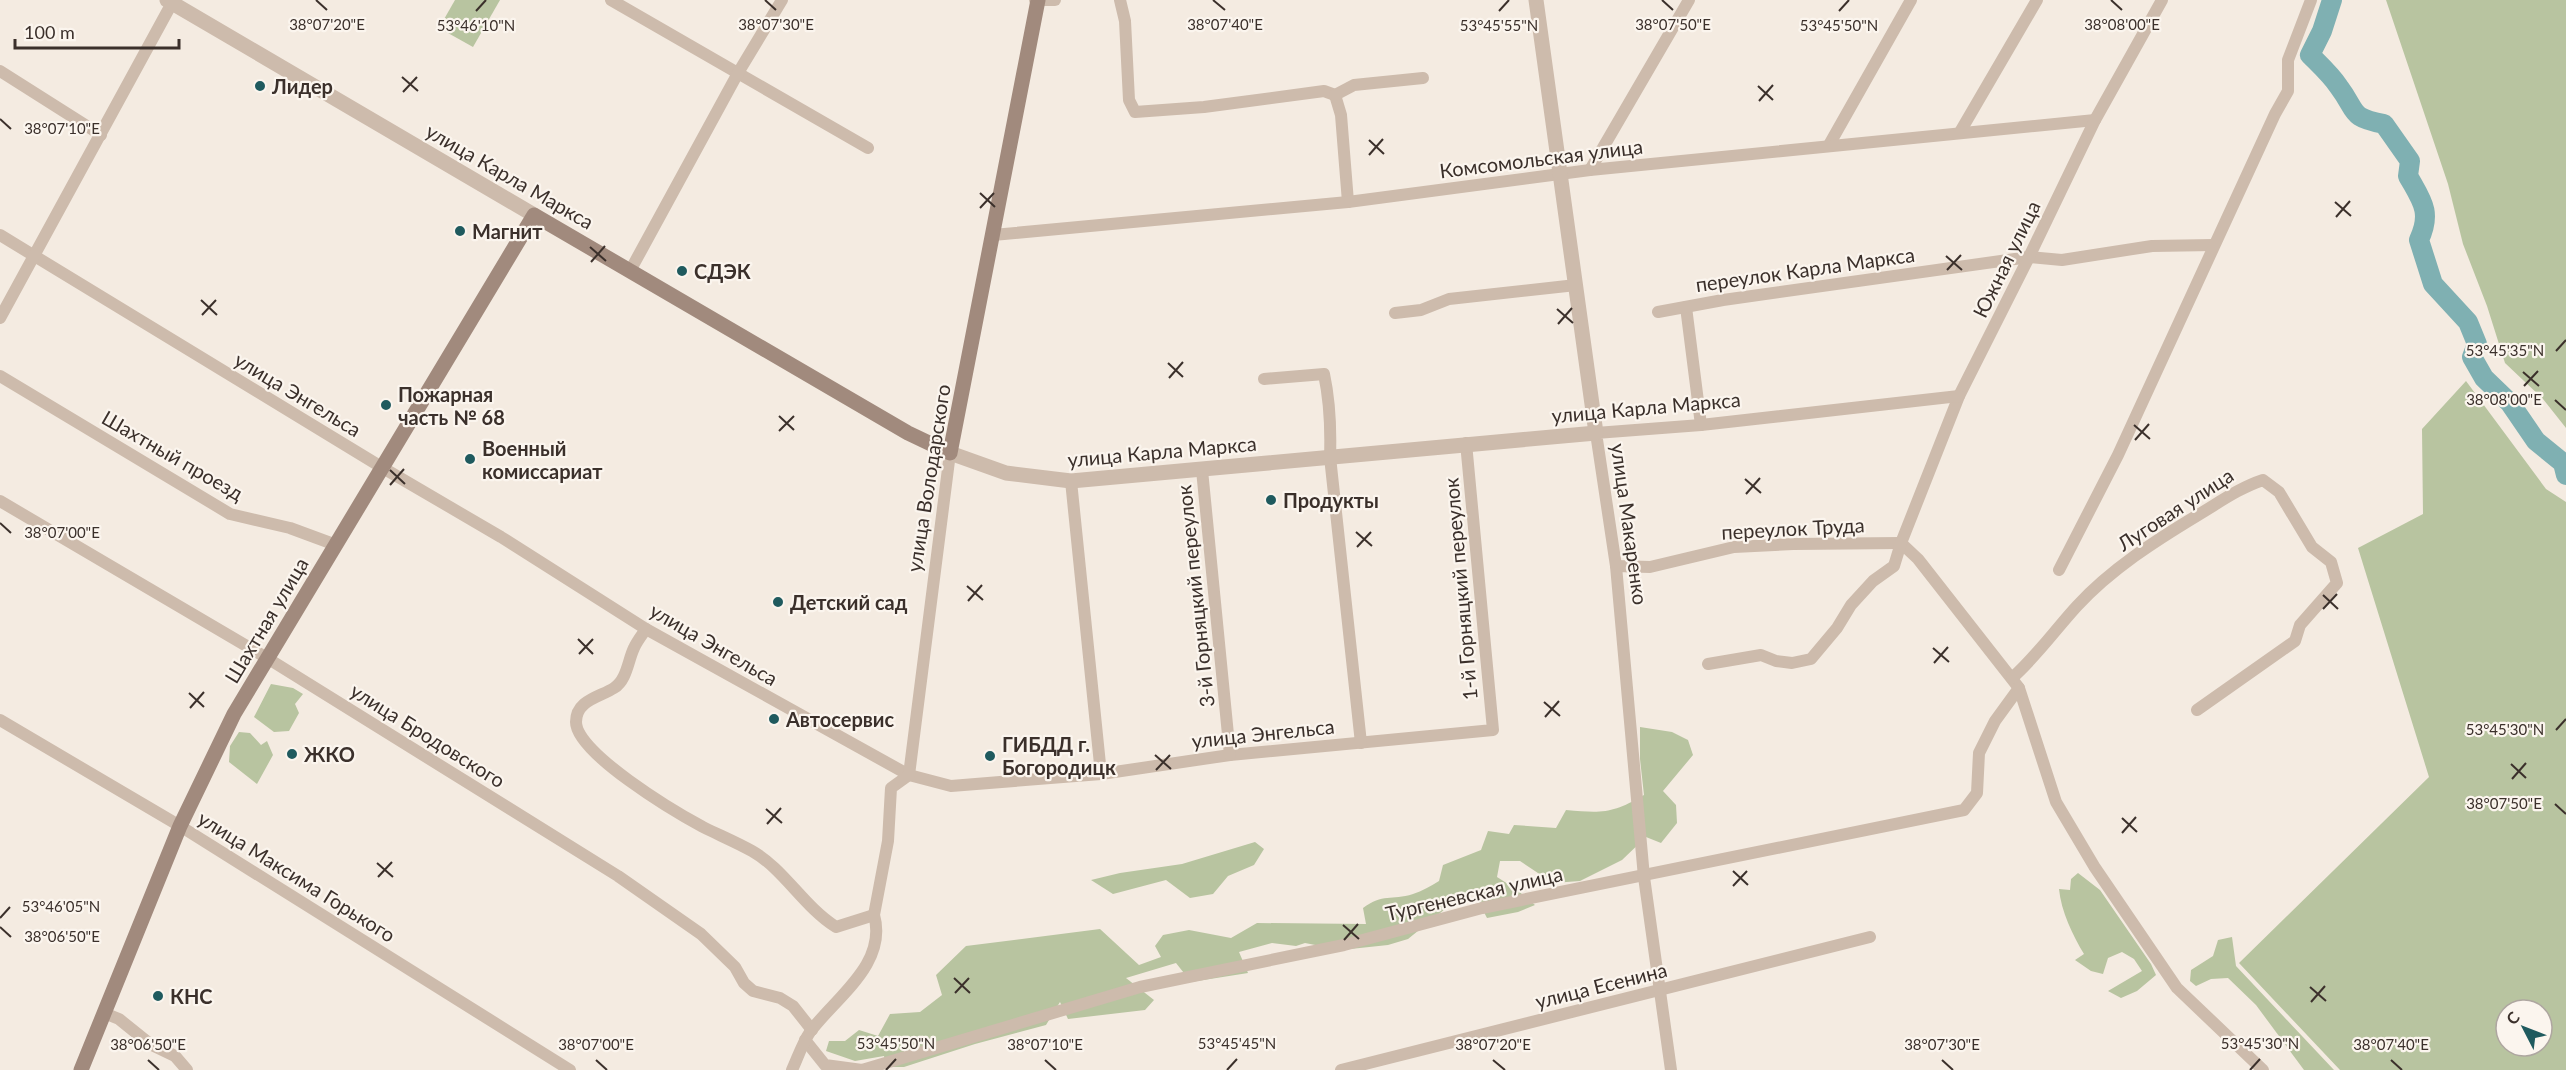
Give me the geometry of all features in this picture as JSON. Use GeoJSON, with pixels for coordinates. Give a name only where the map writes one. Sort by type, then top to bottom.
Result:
{"type":"FeatureCollection","features":[{"type":"Feature","properties":{"kind":"main road","name":"улица Володарского"},"geometry":{"type":"LineString","coordinates":[[950,453],[1037,0]]}},
{"type":"Feature","properties":{"kind":"main road","name":"улица Карла Маркса"},"geometry":{"type":"LineString","coordinates":[[534,215],[908,433],[950,453]]}},
{"type":"Feature","properties":{"kind":"main road","name":"Шахтная улица"},"geometry":{"type":"LineString","coordinates":[[81,1070],[180,826],[234,714],[534,215]]}},
{"type":"Feature","properties":{"kind":"street"},"geometry":{"type":"LineString","coordinates":[[611,0],[868,148]]}},
{"type":"Feature","properties":{"kind":"street"},"geometry":{"type":"LineString","coordinates":[[630,271],[738,73],[782,0]]}},
{"type":"Feature","properties":{"kind":"street"},"geometry":{"type":"LineString","coordinates":[[1037,0],[1056,0]]}},
{"type":"Feature","properties":{"kind":"street"},"geometry":{"type":"LineString","coordinates":[[1120,0],[1125,21],[1129,100],[1135,112],[1204,107],[1324,91],[1335,95],[1354,85],[1423,78]]}},
{"type":"Feature","properties":{"kind":"street","name":"улица Макаренко"},"geometry":{"type":"LineString","coordinates":[[1536,0],[1616,567],[1644,877],[1671,1070]]}},
{"type":"Feature","properties":{"kind":"street"},"geometry":{"type":"LineString","coordinates":[[1590,170],[1689,0]]}},
{"type":"Feature","properties":{"kind":"street"},"geometry":{"type":"LineString","coordinates":[[1829,145],[1911,0]]}},
{"type":"Feature","properties":{"kind":"street"},"geometry":{"type":"LineString","coordinates":[[1960,132],[2037,0]]}},
{"type":"Feature","properties":{"kind":"street","name":"Южная улица"},"geometry":{"type":"LineString","coordinates":[[1708,664],[1761,655],[1776,661],[1792,663],[1811,659],[1837,628],[1858,597],[1873,581],[1894,566],[1959,396],[2030,257],[2095,120],[2162,0]]}},
{"type":"Feature","properties":{"kind":"street"},"geometry":{"type":"LineString","coordinates":[[2060,570],[2118,455],[2214,245],[2288,91],[2288,60],[2311,0]]}},
{"type":"Feature","properties":{"kind":"street"},"geometry":{"type":"LineString","coordinates":[[0,318],[101,135],[169,2]]}},
{"type":"Feature","properties":{"kind":"street","name":"улица Карла Маркса"},"geometry":{"type":"LineString","coordinates":[[169,2],[534,215]]}},
{"type":"Feature","properties":{"kind":"street"},"geometry":{"type":"LineString","coordinates":[[0,71],[101,135]]}},
{"type":"Feature","properties":{"kind":"street"},"geometry":{"type":"LineString","coordinates":[[1335,95],[1341,115],[1348,202]]}},
{"type":"Feature","properties":{"kind":"street","name":"Комсомольская улица"},"geometry":{"type":"LineString","coordinates":[[993,235],[1348,202],[1590,170],[2095,120]]}},
{"type":"Feature","properties":{"kind":"street","name":"улица Энгельса"},"geometry":{"type":"LineString","coordinates":[[0,235],[383,468],[501,537],[646,629],[909,775],[951,786],[1101,774],[1230,755],[1493,730]]}},
{"type":"Feature","properties":{"kind":"street","name":"переулок Карла Маркса"},"geometry":{"type":"LineString","coordinates":[[1658,312],[1686,306],[2030,257],[2062,260],[2152,246],[2214,245]]}},
{"type":"Feature","properties":{"kind":"street"},"geometry":{"type":"LineString","coordinates":[[1395,313],[1421,310],[1449,299],[1576,285]]}},
{"type":"Feature","properties":{"kind":"street"},"geometry":{"type":"LineString","coordinates":[[1686,306],[1701,425]]}},
{"type":"Feature","properties":{"kind":"street"},"geometry":{"type":"LineString","coordinates":[[1264,379],[1324,374],[1331,428],[1330,458],[1361,743]]}},
{"type":"Feature","properties":{"kind":"street","name":"Шахтный проезд"},"geometry":{"type":"LineString","coordinates":[[0,376],[230,514],[290,528],[336,545]]}},
{"type":"Feature","properties":{"kind":"street","name":"улица Карла Маркса"},"geometry":{"type":"LineString","coordinates":[[950,453],[1006,473],[1071,482],[1466,443],[1701,425],[1959,396]]}},
{"type":"Feature","properties":{"kind":"street","name":"1-й Горняцкий переулок"},"geometry":{"type":"LineString","coordinates":[[1466,443],[1493,730]]}},
{"type":"Feature","properties":{"kind":"street","name":"улица Володарского"},"geometry":{"type":"LineString","coordinates":[[909,775],[950,453]]}},
{"type":"Feature","properties":{"kind":"street","name":"3-й Горняцкий переулок"},"geometry":{"type":"LineString","coordinates":[[1202,470],[1230,755]]}},
{"type":"Feature","properties":{"kind":"street","name":"Луговая улица"},"geometry":{"type":"LineString","coordinates":[[2016,683],[2025,667],[2077,606],[2102,581],[2163,536],[2243,487],[2263,480],[2279,492],[2312,547],[2331,562],[2337,583],[2300,625],[2295,641],[2197,710]]}},
{"type":"Feature","properties":{"kind":"street"},"geometry":{"type":"LineString","coordinates":[[1071,482],[1101,774]]}},
{"type":"Feature","properties":{"kind":"street","name":"улица Бродовского"},"geometry":{"type":"LineString","coordinates":[[0,501],[267,658],[618,876],[701,934],[735,967],[744,983],[753,991],[780,998],[793,1006],[808,1035]]}},
{"type":"Feature","properties":{"kind":"street"},"geometry":{"type":"LineString","coordinates":[[1901,543],[1918,560],[2016,683],[2056,802],[2094,866],[2177,988],[2263,1070]]}},
{"type":"Feature","properties":{"kind":"street","name":"переулок Труда"},"geometry":{"type":"LineString","coordinates":[[1616,567],[1650,567],[1734,547],[1901,543]]}},
{"type":"Feature","properties":{"kind":"street"},"geometry":{"type":"LineString","coordinates":[[646,629],[635,645],[624,675],[615,687],[586,702],[579,710],[576,719],[577,731],[587,744],[623,777],[703,827],[766,860],[804,902],[836,927],[874,915]]}},
{"type":"Feature","properties":{"kind":"street","name":"Тургеневская улица"},"geometry":{"type":"LineString","coordinates":[[808,1035],[825,1065],[862,1070],[1140,987],[1344,945],[1482,908],[1644,877],[1964,810],[1977,793],[1979,753],[2016,683]]}},
{"type":"Feature","properties":{"kind":"street","name":"улица Максима Горького"},"geometry":{"type":"LineString","coordinates":[[0,720],[180,826],[570,1070]]}},
{"type":"Feature","properties":{"kind":"street"},"geometry":{"type":"LineString","coordinates":[[792,1070],[808,1035],[860,977],[875,943],[874,915],[888,841],[891,788],[909,775]]}},
{"type":"Feature","properties":{"kind":"street","name":"улица Есенина"},"geometry":{"type":"LineString","coordinates":[[1341,1070],[1870,937]]}},
{"type":"Feature","properties":{"kind":"street"},"geometry":{"type":"LineString","coordinates":[[104,1013],[119,1019],[150,1044],[175,1056],[187,1070]]}},
{"type":"Feature","properties":{"kind":"green space"},"geometry":{"type":"Polygon","coordinates":[[[455,0],[500,0],[473,47],[439,28],[455,0]]]}},
{"type":"Feature","properties":{"kind":"green space"},"geometry":{"type":"Polygon","coordinates":[[[2386,0],[2566,0],[2566,428],[2543,399],[2505,363],[2487,306],[2463,244],[2448,184],[2386,0]]]}},
{"type":"Feature","properties":{"kind":"green space"},"geometry":{"type":"Polygon","coordinates":[[[2466,381],[2546,489],[2566,502],[2566,1070],[2340,1070],[2239,963],[2429,777],[2358,548],[2423,514],[2422,429],[2466,381]]]}},
{"type":"Feature","properties":{"kind":"green space"},"geometry":{"type":"Polygon","coordinates":[[[271,684],[293,688],[303,694],[295,704],[299,713],[289,731],[274,732],[254,717],[271,684]]]}},
{"type":"Feature","properties":{"kind":"green space"},"geometry":{"type":"Polygon","coordinates":[[[1640,727],[1672,732],[1688,740],[1693,755],[1663,791],[1676,805],[1677,823],[1661,843],[1646,837],[1622,860],[1580,881],[1553,883],[1520,861],[1500,861],[1497,877],[1535,905],[1518,912],[1487,918],[1474,893],[1450,905],[1408,939],[1388,945],[1341,950],[1305,943],[1296,946],[1272,943],[1239,952],[1248,973],[1191,982],[1176,963],[1126,978],[1154,1000],[1145,1010],[1068,1019],[1060,1002],[1046,1025],[975,1044],[904,1067],[886,1067],[884,1056],[855,1061],[826,1051],[829,1041],[845,1041],[859,1030],[878,1036],[890,1014],[920,1012],[942,995],[936,975],[966,946],[1100,929],[1139,965],[1161,957],[1155,946],[1163,935],[1189,930],[1231,938],[1257,923],[1366,924],[1363,908],[1376,900],[1413,894],[1439,881],[1443,865],[1481,850],[1488,831],[1509,834],[1514,825],[1556,828],[1566,810],[1606,811],[1623,806],[1644,795],[1640,759],[1640,727]]]}},
{"type":"Feature","properties":{"kind":"green space"},"geometry":{"type":"Polygon","coordinates":[[[239,732],[250,733],[261,745],[267,741],[273,755],[257,784],[229,762],[230,746],[239,732]]]}},
{"type":"Feature","properties":{"kind":"green space"},"geometry":{"type":"Polygon","coordinates":[[[1255,842],[1264,849],[1254,865],[1228,876],[1213,894],[1190,898],[1166,880],[1113,894],[1091,880],[1120,873],[1182,864],[1255,842]]]}},
{"type":"Feature","properties":{"kind":"green space"},"geometry":{"type":"Polygon","coordinates":[[[2078,873],[2100,890],[2151,964],[2156,975],[2137,991],[2121,998],[2108,991],[2142,971],[2134,959],[2122,952],[2108,958],[2103,974],[2091,971],[2075,960],[2084,954],[2068,923],[2059,889],[2070,890],[2071,879],[2078,873]]]}},
{"type":"Feature","properties":{"kind":"green space"},"geometry":{"type":"Polygon","coordinates":[[[2232,937],[2236,966],[2334,1070],[2304,1070],[2256,1005],[2228,978],[2211,979],[2196,986],[2190,981],[2191,970],[2213,956],[2218,940],[2232,937]]]}},
{"type":"Feature","properties":{"kind":"waterway"},"geometry":{"type":"LineString","coordinates":[[2332,0],[2322,31],[2310,55],[2336,83],[2359,116],[2384,124],[2410,161],[2408,176],[2421,200],[2425,214],[2419,240],[2433,284],[2468,322],[2477,344],[2472,357],[2484,378],[2510,403],[2536,441],[2563,463],[2566,475]]}},
{"type":"Feature","properties":{"kind":"place","name":"Лидер"},"geometry":{"type":"Point","coordinates":[260,86]}},
{"type":"Feature","properties":{"kind":"place","name":"Магнит"},"geometry":{"type":"Point","coordinates":[460,231]}},
{"type":"Feature","properties":{"kind":"place","name":"СДЭК"},"geometry":{"type":"Point","coordinates":[682,271]}},
{"type":"Feature","properties":{"kind":"place","name":"Пожарная часть № 68"},"geometry":{"type":"Point","coordinates":[386,405]}},
{"type":"Feature","properties":{"kind":"place","name":"Военный комиссариат"},"geometry":{"type":"Point","coordinates":[470,459]}},
{"type":"Feature","properties":{"kind":"place","name":"Продукты"},"geometry":{"type":"Point","coordinates":[1271,500]}},
{"type":"Feature","properties":{"kind":"place","name":"Детский сад"},"geometry":{"type":"Point","coordinates":[778,602]}},
{"type":"Feature","properties":{"kind":"place","name":"Автосервис"},"geometry":{"type":"Point","coordinates":[774,719]}},
{"type":"Feature","properties":{"kind":"place","name":"ЖКО"},"geometry":{"type":"Point","coordinates":[292,754]}},
{"type":"Feature","properties":{"kind":"place","name":"ГИБДД г. Богородицк"},"geometry":{"type":"Point","coordinates":[990,756]}},
{"type":"Feature","properties":{"kind":"place","name":"КНС"},"geometry":{"type":"Point","coordinates":[158,996]}}]}
